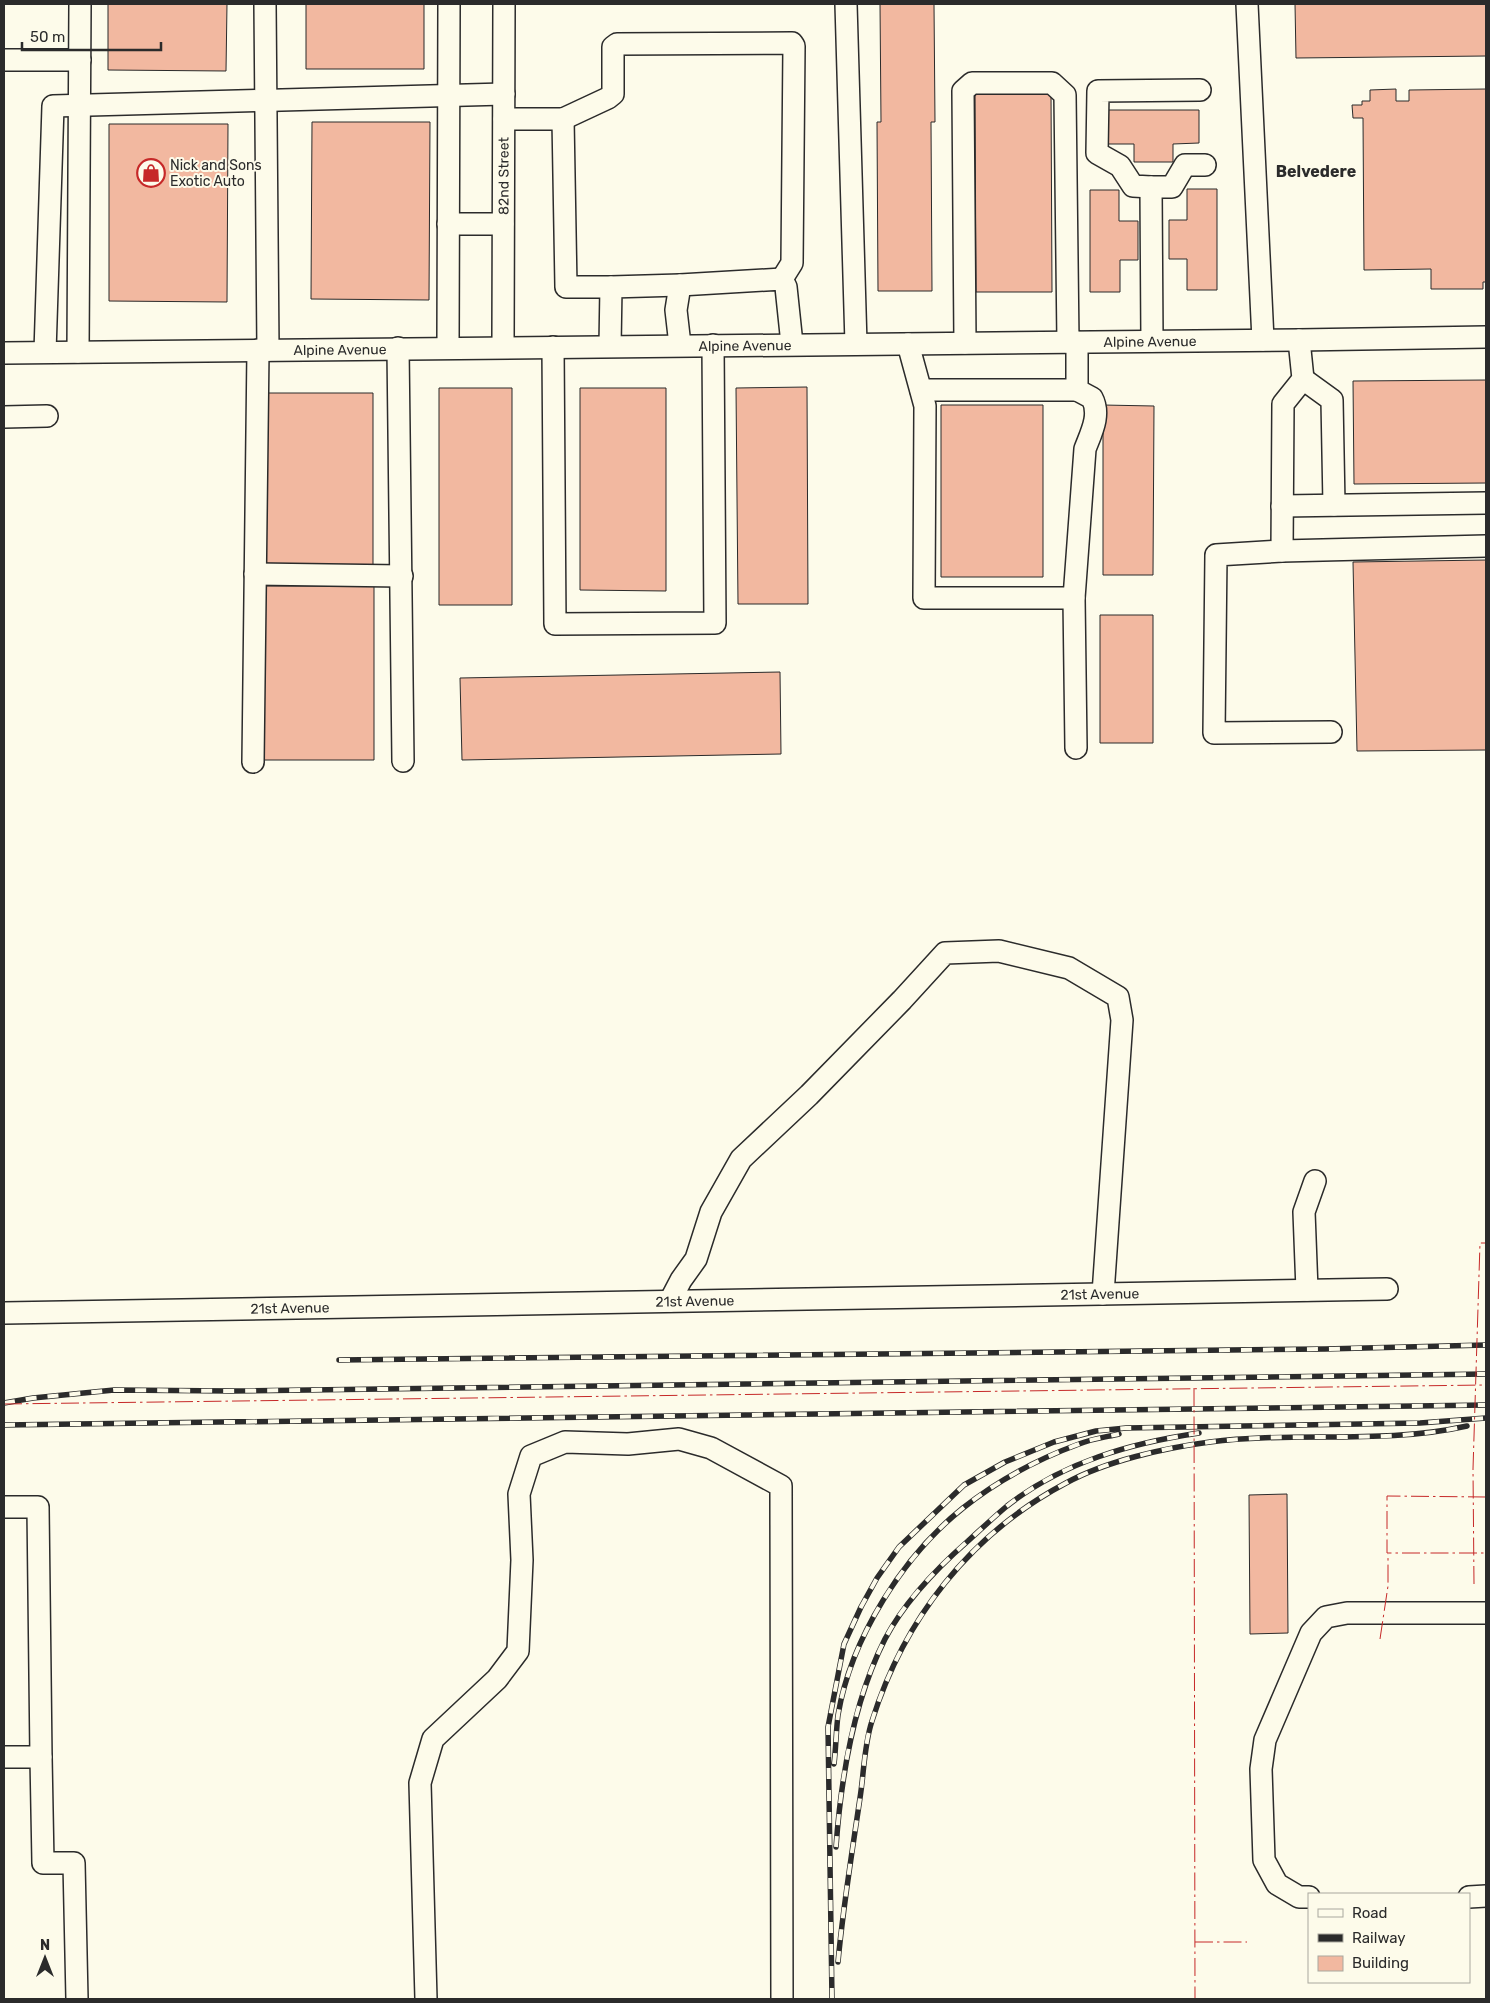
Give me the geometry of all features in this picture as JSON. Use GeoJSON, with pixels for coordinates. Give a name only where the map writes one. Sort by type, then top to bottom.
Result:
{"type":"FeatureCollection","features":[{"type":"Feature","properties":{"kind":"street"},"geometry":{"type":"LineString","coordinates":[[78,352],[80,4]]}},
{"type":"Feature","properties":{"kind":"street"},"geometry":{"type":"LineString","coordinates":[[253,762],[256,574],[263,350],[266,4]]}},
{"type":"Feature","properties":{"kind":"street"},"geometry":{"type":"LineString","coordinates":[[448,348],[449,4]]}},
{"type":"Feature","properties":{"kind":"street","name":"82nd Street"},"geometry":{"type":"LineString","coordinates":[[503,347],[504,4]]}},
{"type":"Feature","properties":{"kind":"street"},"geometry":{"type":"LineString","coordinates":[[846,4],[856,344]]}},
{"type":"Feature","properties":{"kind":"street"},"geometry":{"type":"LineString","coordinates":[[1247,4],[1263,340]]}},
{"type":"Feature","properties":{"kind":"street"},"geometry":{"type":"LineString","coordinates":[[504,119],[563,119],[608,98],[613,94],[613,52],[617,44],[792,43],[794,46],[792,263],[782,278]]}},
{"type":"Feature","properties":{"kind":"street"},"geometry":{"type":"LineString","coordinates":[[4,60],[80,60]]}},
{"type":"Feature","properties":{"kind":"street"},"geometry":{"type":"LineString","coordinates":[[966,343],[963,91],[972,83],[1052,83],[1065,95],[1072,342],[1077,390]]}},
{"type":"Feature","properties":{"kind":"street"},"geometry":{"type":"LineString","coordinates":[[1200,90],[1098,91],[1097,153],[1120,166],[1133,186],[1172,186],[1185,165],[1205,165]]}},
{"type":"Feature","properties":{"kind":"street"},"geometry":{"type":"LineString","coordinates":[[45,352],[53,106],[504,94]]}},
{"type":"Feature","properties":{"kind":"street"},"geometry":{"type":"LineString","coordinates":[[563,119],[566,287],[680,285],[782,278]]}},
{"type":"Feature","properties":{"kind":"street"},"geometry":{"type":"LineString","coordinates":[[1152,187],[1152,341]]}},
{"type":"Feature","properties":{"kind":"street"},"geometry":{"type":"LineString","coordinates":[[448,224],[503,224]]}},
{"type":"Feature","properties":{"kind":"street"},"geometry":{"type":"LineString","coordinates":[[782,278],[786,287],[792,344]]}},
{"type":"Feature","properties":{"kind":"street"},"geometry":{"type":"LineString","coordinates":[[680,285],[676,310],[680,345]]}},
{"type":"Feature","properties":{"kind":"street"},"geometry":{"type":"LineString","coordinates":[[610,346],[611,287]]}},
{"type":"Feature","properties":{"kind":"street","name":"Alpine Avenue"},"geometry":{"type":"LineString","coordinates":[[4,353],[1486,337]]}},
{"type":"Feature","properties":{"kind":"street"},"geometry":{"type":"LineString","coordinates":[[1299,340],[1304,378],[1332,400],[1334,506]]}},
{"type":"Feature","properties":{"kind":"street"},"geometry":{"type":"LineString","coordinates":[[908,344],[926,406],[924,598],[1074,598]]}},
{"type":"Feature","properties":{"kind":"street"},"geometry":{"type":"LineString","coordinates":[[552,347],[555,624],[715,623],[713,345]]}},
{"type":"Feature","properties":{"kind":"street"},"geometry":{"type":"LineString","coordinates":[[398,348],[403,761]]}},
{"type":"Feature","properties":{"kind":"street"},"geometry":{"type":"LineString","coordinates":[[1282,551],[1283,404],[1304,378]]}},
{"type":"Feature","properties":{"kind":"street"},"geometry":{"type":"LineString","coordinates":[[921,390],[1077,390],[1092,398],[1095,403],[1096,414],[1092,432],[1085,449],[1074,598],[1076,748]]}},
{"type":"Feature","properties":{"kind":"street"},"geometry":{"type":"LineString","coordinates":[[4,417],[47,416]]}},
{"type":"Feature","properties":{"kind":"street"},"geometry":{"type":"LineString","coordinates":[[1282,506],[1486,503]]}},
{"type":"Feature","properties":{"kind":"street"},"geometry":{"type":"LineString","coordinates":[[1331,732],[1214,733],[1216,554],[1486,546]]}},
{"type":"Feature","properties":{"kind":"street"},"geometry":{"type":"LineString","coordinates":[[256,574],[402,576]]}},
{"type":"Feature","properties":{"kind":"street"},"geometry":{"type":"LineString","coordinates":[[670,1301],[681,1280],[696,1259],[711,1212],[741,1159],[809,1095],[946,953],[999,951],[1069,968],[1118,996],[1122,1020],[1104,1294]]}},
{"type":"Feature","properties":{"kind":"street"},"geometry":{"type":"LineString","coordinates":[[1307,1290],[1304,1212],[1314,1181]]}},
{"type":"Feature","properties":{"kind":"street","name":"21st Avenue"},"geometry":{"type":"LineString","coordinates":[[4,1313],[1387,1289]]}},
{"type":"Feature","properties":{"kind":"street"},"geometry":{"type":"LineString","coordinates":[[426,1999],[420,1783],[433,1739],[497,1679],[518,1651],[522,1560],[519,1494],[531,1456],[565,1442],[628,1444],[678,1439],[711,1448],[781,1486],[782,1999]]}},
{"type":"Feature","properties":{"kind":"street"},"geometry":{"type":"LineString","coordinates":[[4,1507],[38,1507],[43,1863],[74,1863],[78,1999]]}},
{"type":"Feature","properties":{"kind":"street"},"geometry":{"type":"LineString","coordinates":[[1308,1897],[1299,1897],[1277,1884],[1264,1860],[1261,1768],[1265,1740],[1311,1633],[1326,1617],[1347,1613],[1486,1613]]}},
{"type":"Feature","properties":{"kind":"street"},"geometry":{"type":"LineString","coordinates":[[4,1757],[41,1757]]}},
{"type":"Feature","properties":{"kind":"street"},"geometry":{"type":"LineString","coordinates":[[1470,1897],[1486,1896]]}},
{"type":"Feature","properties":{"kind":"building"},"geometry":{"type":"Polygon","coordinates":[[[108,4],[227,4],[226,71],[108,70],[108,4]]]}},
{"type":"Feature","properties":{"kind":"building"},"geometry":{"type":"Polygon","coordinates":[[[306,4],[424,4],[424,69],[306,69],[306,4]]]}},
{"type":"Feature","properties":{"kind":"building"},"geometry":{"type":"Polygon","coordinates":[[[880,4],[934,4],[935,122],[931,122],[932,291],[878,291],[877,122],[881,122],[880,4]]]}},
{"type":"Feature","properties":{"kind":"building"},"geometry":{"type":"Polygon","coordinates":[[[1295,4],[1486,4],[1486,56],[1296,58],[1295,4]]]}},
{"type":"Feature","properties":{"kind":"building"},"geometry":{"type":"Polygon","coordinates":[[[1396,89],[1396,101],[1409,101],[1409,90],[1486,89],[1486,282],[1483,282],[1483,289],[1431,289],[1431,269],[1364,270],[1363,118],[1353,118],[1352,105],[1362,105],[1362,101],[1370,101],[1370,90],[1396,89]]]}},
{"type":"Feature","properties":{"kind":"building"},"geometry":{"type":"Polygon","coordinates":[[[975,90],[1051,90],[1052,292],[976,292],[975,90]]]}},
{"type":"Feature","properties":{"kind":"building"},"geometry":{"type":"Polygon","coordinates":[[[1107,110],[1199,110],[1199,143],[1173,144],[1173,162],[1134,162],[1134,144],[1107,144],[1107,110]]]}},
{"type":"Feature","properties":{"kind":"building"},"geometry":{"type":"Polygon","coordinates":[[[312,122],[430,122],[429,300],[311,299],[312,122]]]}},
{"type":"Feature","properties":{"kind":"building"},"geometry":{"type":"Polygon","coordinates":[[[109,124],[228,124],[227,302],[109,301],[109,124]]]}},
{"type":"Feature","properties":{"kind":"building"},"geometry":{"type":"Polygon","coordinates":[[[1187,189],[1217,189],[1217,290],[1187,290],[1187,259],[1169,259],[1169,220],[1187,220],[1187,189]]]}},
{"type":"Feature","properties":{"kind":"building"},"geometry":{"type":"Polygon","coordinates":[[[1090,190],[1119,190],[1119,221],[1138,221],[1138,260],[1120,260],[1120,292],[1090,292],[1090,190]]]}},
{"type":"Feature","properties":{"kind":"building"},"geometry":{"type":"Polygon","coordinates":[[[1486,380],[1486,483],[1354,484],[1353,381],[1486,380]]]}},
{"type":"Feature","properties":{"kind":"building"},"geometry":{"type":"Polygon","coordinates":[[[807,387],[808,604],[738,604],[736,388],[807,387]]]}},
{"type":"Feature","properties":{"kind":"building"},"geometry":{"type":"Polygon","coordinates":[[[439,388],[512,388],[512,605],[439,605],[439,388]]]}},
{"type":"Feature","properties":{"kind":"building"},"geometry":{"type":"Polygon","coordinates":[[[580,388],[666,388],[666,591],[580,590],[580,388]]]}},
{"type":"Feature","properties":{"kind":"building"},"geometry":{"type":"Polygon","coordinates":[[[264,393],[373,393],[373,568],[264,567],[264,393]]]}},
{"type":"Feature","properties":{"kind":"building"},"geometry":{"type":"Polygon","coordinates":[[[941,405],[1043,405],[1043,577],[941,577],[941,405]]]}},
{"type":"Feature","properties":{"kind":"building"},"geometry":{"type":"Polygon","coordinates":[[[1103,405],[1154,406],[1153,575],[1103,575],[1103,405]]]}},
{"type":"Feature","properties":{"kind":"building"},"geometry":{"type":"Polygon","coordinates":[[[1486,560],[1486,750],[1357,751],[1353,562],[1486,560]]]}},
{"type":"Feature","properties":{"kind":"building"},"geometry":{"type":"Polygon","coordinates":[[[262,586],[374,586],[374,760],[262,760],[262,586]]]}},
{"type":"Feature","properties":{"kind":"building"},"geometry":{"type":"Polygon","coordinates":[[[1100,615],[1153,615],[1153,743],[1100,743],[1100,615]]]}},
{"type":"Feature","properties":{"kind":"building"},"geometry":{"type":"Polygon","coordinates":[[[780,672],[781,754],[462,760],[460,678],[780,672]]]}},
{"type":"Feature","properties":{"kind":"building"},"geometry":{"type":"Polygon","coordinates":[[[1287,1494],[1288,1633],[1250,1634],[1249,1495],[1287,1494]]]}},
{"type":"Feature","properties":{"kind":"railway"},"geometry":{"type":"LineString","coordinates":[[339,1360],[1325,1349],[1486,1345]]}},
{"type":"Feature","properties":{"kind":"railway"},"geometry":{"type":"LineString","coordinates":[[4,1403],[33,1398],[114,1390],[232,1391],[1486,1374]]}},
{"type":"Feature","properties":{"kind":"railway"},"geometry":{"type":"LineString","coordinates":[[4,1425],[1486,1405]]}},
{"type":"Feature","properties":{"kind":"railway"},"geometry":{"type":"LineString","coordinates":[[832,1999],[828,1727],[844,1644],[877,1578],[899,1547],[964,1485],[1005,1462],[1054,1442],[1096,1431],[1126,1428],[1420,1423],[1486,1418]]}},
{"type":"Feature","properties":{"kind":"railway"},"geometry":{"type":"LineString","coordinates":[[838,1962],[867,1740],[872,1721],[902,1648],[922,1614],[945,1583],[971,1554],[1000,1527],[1031,1504],[1066,1483],[1099,1468],[1136,1456],[1210,1442],[1242,1439],[1371,1437],[1435,1432],[1467,1426]]}},
{"type":"Feature","properties":{"kind":"railway"},"geometry":{"type":"LineString","coordinates":[[836,1847],[845,1767],[850,1740],[865,1688],[885,1639],[902,1612],[922,1586],[1007,1506],[1051,1477],[1074,1466],[1123,1449],[1148,1442],[1199,1433]]}},
{"type":"Feature","properties":{"kind":"railway"},"geometry":{"type":"LineString","coordinates":[[834,1764],[838,1715],[855,1657],[867,1628],[883,1601],[920,1550],[963,1508],[1004,1480],[1064,1450],[1088,1441],[1119,1434]]}},
{"type":"Feature","properties":{"kind":"power"},"geometry":{"type":"LineString","coordinates":[[1474,1584],[1473,1469],[1480,1243],[1486,1243]]}},
{"type":"Feature","properties":{"kind":"power"},"geometry":{"type":"LineString","coordinates":[[4,1404],[1486,1385]]}},
{"type":"Feature","properties":{"kind":"power"},"geometry":{"type":"LineString","coordinates":[[1194,1388],[1195,1999]]}},
{"type":"Feature","properties":{"kind":"power"},"geometry":{"type":"LineString","coordinates":[[1486,1497],[1387,1496],[1387,1553],[1486,1553]]}},
{"type":"Feature","properties":{"kind":"power"},"geometry":{"type":"LineString","coordinates":[[1380,1639],[1388,1586],[1388,1554]]}},
{"type":"Feature","properties":{"kind":"power"},"geometry":{"type":"LineString","coordinates":[[1195,1942],[1247,1942]]}},
{"type":"Feature","properties":{"kind":"place","name":"Nick and Sons Exotic Auto"},"geometry":{"type":"Point","coordinates":[151,173]}},
{"type":"Feature","properties":{"kind":"district","name":"Belvedere"},"geometry":{"type":"Point","coordinates":[1316,171]}}]}
